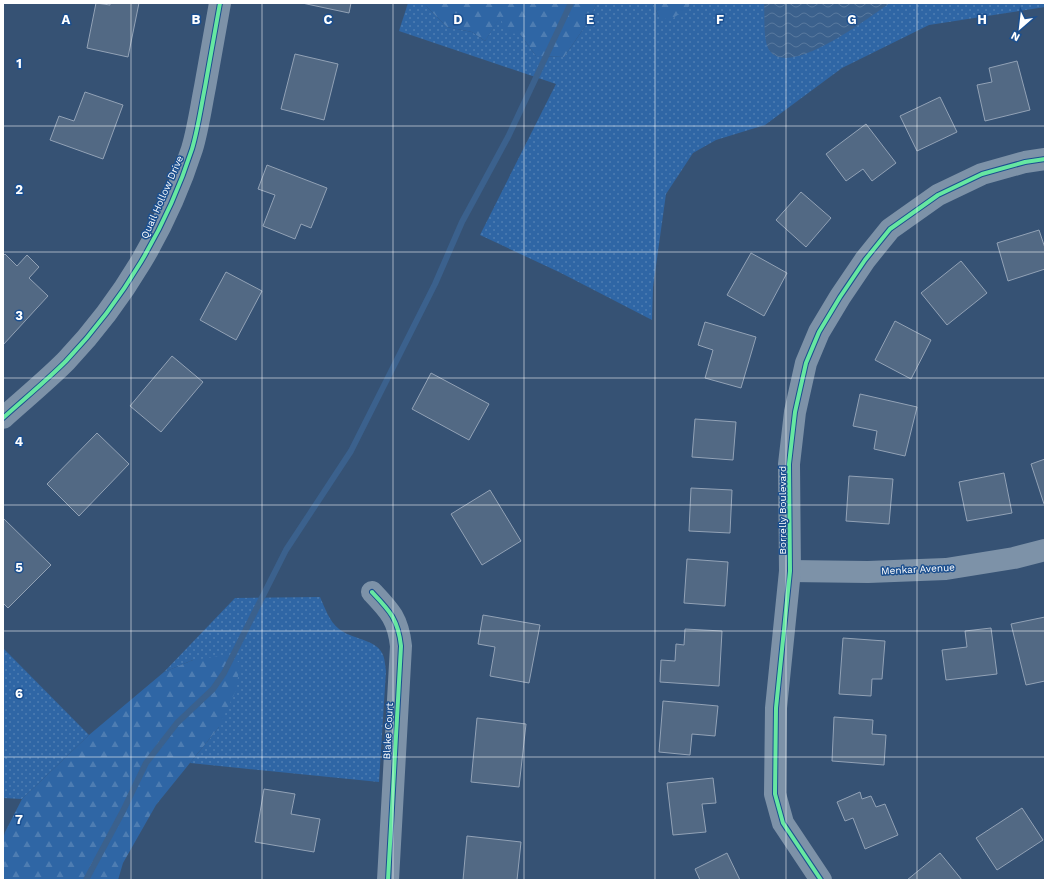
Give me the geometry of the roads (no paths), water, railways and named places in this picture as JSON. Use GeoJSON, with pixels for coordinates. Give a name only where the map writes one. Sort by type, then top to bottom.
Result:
{"type":"FeatureCollection","features":[{"type":"Feature","properties":{"kind":"street","name":"Quail Hollow Drive"},"geometry":{"type":"LineString","coordinates":[[3,418],[66,361],[120,294],[150,247],[174,196],[192,147],[201,111],[220,3]]}},
{"type":"Feature","properties":{"kind":"street","name":"Borrelly Boulevard"},"geometry":{"type":"LineString","coordinates":[[821,880],[783,822],[775,794],[776,708],[790,571],[789,464],[796,412],[806,362],[819,332],[840,296],[865,260],[890,230],[938,195],[982,174],[1025,162],[1045,159]]}},
{"type":"Feature","properties":{"kind":"street","name":"Menkar Avenue"},"geometry":{"type":"LineString","coordinates":[[790,571],[868,572],[946,569],[1014,558],[1045,550]]}},
{"type":"Feature","properties":{"kind":"street","name":"Blake Court"},"geometry":{"type":"LineString","coordinates":[[372,592],[388,609],[396,621],[400,632],[402,646],[388,880]]}},
{"type":"Feature","properties":{"kind":"water"},"geometry":{"type":"Polygon","coordinates":[[[764,3],[890,3],[848,32],[829,43],[809,52],[792,57],[777,57],[768,48],[766,43],[764,3]]]}},
{"type":"Feature","properties":{"kind":"waterway"},"geometry":{"type":"LineString","coordinates":[[86,880],[123,811],[146,763],[177,723],[213,689],[224,673],[286,550],[351,451],[435,284],[462,222],[508,137],[571,3]]}}]}
